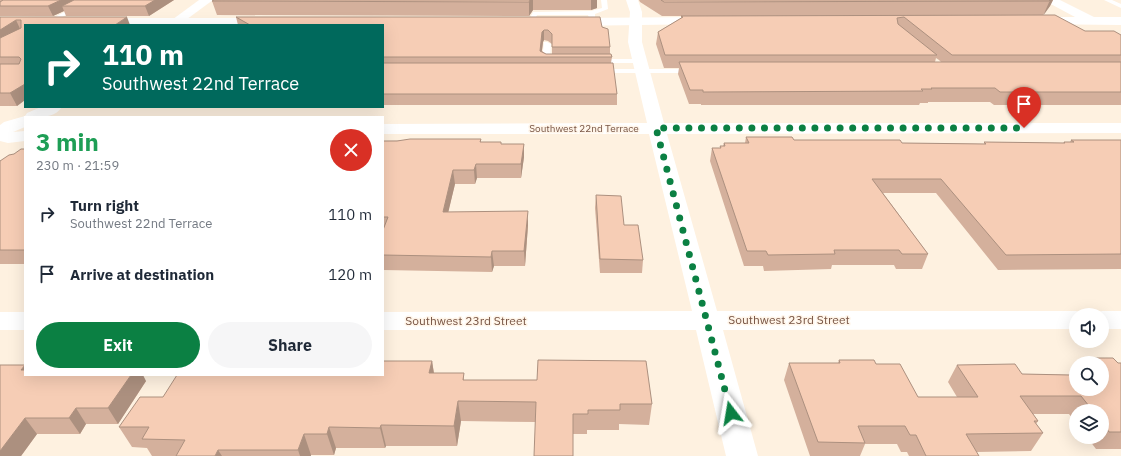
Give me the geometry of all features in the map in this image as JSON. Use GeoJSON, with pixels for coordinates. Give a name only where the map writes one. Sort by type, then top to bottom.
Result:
{"type":"FeatureCollection","features":[{"type":"Feature","properties":{"kind":"street"},"geometry":{"type":"LineString","coordinates":[[173,24],[207,0]]}},
{"type":"Feature","properties":{"kind":"street"},"geometry":{"type":"LineString","coordinates":[[632,0],[636,12],[635,42],[640,66],[742,456]]}},
{"type":"Feature","properties":{"kind":"street"},"geometry":{"type":"LineString","coordinates":[[1051,0],[1092,21],[1118,27]]}},
{"type":"Feature","properties":{"kind":"street"},"geometry":{"type":"LineString","coordinates":[[1074,0],[1118,27]]}},
{"type":"Feature","properties":{"kind":"street"},"geometry":{"type":"LineString","coordinates":[[515,22],[531,28],[592,17],[636,27]]}},
{"type":"Feature","properties":{"kind":"street"},"geometry":{"type":"LineString","coordinates":[[1092,21],[1024,26],[1118,27]]}},
{"type":"Feature","properties":{"kind":"street"},"geometry":{"type":"LineString","coordinates":[[35,22],[73,22]]}},
{"type":"Feature","properties":{"kind":"street"},"geometry":{"type":"LineString","coordinates":[[89,22],[173,24],[278,22]]}},
{"type":"Feature","properties":{"kind":"street"},"geometry":{"type":"LineString","coordinates":[[562,32],[636,27],[715,26]]}},
{"type":"Feature","properties":{"kind":"street"},"geometry":{"type":"LineString","coordinates":[[39,116],[53,108]]}},
{"type":"Feature","properties":{"kind":"street"},"geometry":{"type":"LineString","coordinates":[[14,130],[24,124]]}},
{"type":"Feature","properties":{"kind":"street","name":"Southwest 22nd Terrace"},"geometry":{"type":"LineString","coordinates":[[384,129],[1121,128]]}},
{"type":"Feature","properties":{"kind":"street","name":"Southwest 23rd Street"},"geometry":{"type":"LineString","coordinates":[[384,321],[1069,320]]}},
{"type":"Feature","properties":{"kind":"street"},"geometry":{"type":"LineString","coordinates":[[1109,320],[1121,320]]}},
{"type":"Feature","properties":{"kind":"street"},"geometry":{"type":"LineString","coordinates":[[0,321],[24,321]]}},
{"type":"Feature","properties":{"kind":"lane"},"geometry":{"type":"LineString","coordinates":[[49,22],[90,0]]}},
{"type":"Feature","properties":{"kind":"lane"},"geometry":{"type":"LineString","coordinates":[[592,17],[605,9],[604,0]]}},
{"type":"Feature","properties":{"kind":"lane"},"geometry":{"type":"LineString","coordinates":[[1107,0],[1121,6]]}},
{"type":"Feature","properties":{"kind":"lane"},"geometry":{"type":"LineString","coordinates":[[547,44],[546,61],[561,61]]}},
{"type":"Feature","properties":{"kind":"lane"},"geometry":{"type":"LineString","coordinates":[[590,61],[701,71]]}},
{"type":"Feature","properties":{"kind":"lane"},"geometry":{"type":"LineString","coordinates":[[588,71],[640,66]]}},
{"type":"Feature","properties":{"kind":"building"},"geometry":{"type":"Polygon","coordinates":[[[3,0],[61,0],[48,6],[0,6],[0,2],[3,0]]]}},
{"type":"Feature","properties":{"kind":"building"},"geometry":{"type":"Polygon","coordinates":[[[74,0],[155,0],[145,6],[62,6],[74,0]]]}},
{"type":"Feature","properties":{"kind":"building"},"geometry":{"type":"Polygon","coordinates":[[[530,0],[529,2],[212,1],[530,0]]]}},
{"type":"Feature","properties":{"kind":"building"},"geometry":{"type":"Polygon","coordinates":[[[661,0],[1050,0],[664,2],[661,0]]]}},
{"type":"Feature","properties":{"kind":"building"},"geometry":{"type":"Polygon","coordinates":[[[1055,15],[1085,31],[1114,31],[1121,35],[1121,55],[952,55],[904,17],[897,18],[898,24],[937,55],[665,55],[658,32],[683,17],[681,16],[1055,15]]]}},
{"type":"Feature","properties":{"kind":"building"},"geometry":{"type":"Polygon","coordinates":[[[0,17],[127,17],[116,24],[24,24],[24,85],[10,93],[0,93],[0,64],[19,64],[21,59],[19,57],[0,57],[0,38],[21,28],[21,20],[16,20],[0,30],[0,17]]]}},
{"type":"Feature","properties":{"kind":"building"},"geometry":{"type":"Polygon","coordinates":[[[236,17],[600,17],[602,27],[608,29],[610,47],[552,47],[552,34],[548,30],[544,30],[542,32],[540,51],[546,54],[611,54],[612,57],[384,57],[384,24],[248,24],[236,17]]]}},
{"type":"Feature","properties":{"kind":"building"},"geometry":{"type":"Polygon","coordinates":[[[679,62],[1121,62],[1121,92],[1000,92],[995,88],[931,88],[932,89],[921,89],[923,91],[703,92],[703,90],[690,90],[679,62]]]}},
{"type":"Feature","properties":{"kind":"building"},"geometry":{"type":"Polygon","coordinates":[[[384,63],[613,63],[617,94],[384,94],[384,63]]]}},
{"type":"Feature","properties":{"kind":"building"},"geometry":{"type":"Polygon","coordinates":[[[746,137],[792,137],[794,140],[900,140],[902,143],[986,144],[984,142],[1065,143],[1064,142],[1074,142],[1071,140],[1121,140],[1121,254],[1006,255],[941,179],[872,179],[928,254],[902,254],[899,250],[834,250],[835,254],[768,255],[766,251],[747,251],[712,148],[721,148],[720,146],[725,146],[724,143],[749,143],[746,137]]]}},
{"type":"Feature","properties":{"kind":"building"},"geometry":{"type":"Polygon","coordinates":[[[410,139],[481,139],[480,142],[524,144],[521,164],[476,164],[474,170],[453,170],[443,212],[528,211],[524,251],[492,251],[491,257],[384,255],[384,227],[388,217],[384,217],[384,141],[410,139]]]}},
{"type":"Feature","properties":{"kind":"building"},"geometry":{"type":"Polygon","coordinates":[[[21,149],[24,149],[24,250],[0,250],[0,161],[9,155],[14,154],[21,149]]]}},
{"type":"Feature","properties":{"kind":"building"},"geometry":{"type":"Polygon","coordinates":[[[596,195],[621,196],[624,225],[638,225],[643,260],[600,259],[596,195]]]}},
{"type":"Feature","properties":{"kind":"building"},"geometry":{"type":"Polygon","coordinates":[[[1109,358],[1113,358],[1118,363],[1121,363],[1121,432],[1109,432],[1109,404],[1087,404],[1081,396],[1109,396],[1109,358]]]}},
{"type":"Feature","properties":{"kind":"building"},"geometry":{"type":"Polygon","coordinates":[[[538,360],[646,361],[652,404],[620,404],[620,410],[588,410],[588,414],[573,414],[573,456],[534,456],[536,402],[458,401],[454,426],[381,425],[380,428],[329,427],[327,434],[304,434],[298,450],[218,450],[215,456],[176,456],[185,440],[142,439],[149,427],[119,427],[140,397],[163,397],[176,376],[384,376],[384,361],[432,361],[429,373],[464,373],[463,380],[537,380],[538,360]]]}},
{"type":"Feature","properties":{"kind":"building"},"geometry":{"type":"Polygon","coordinates":[[[839,360],[874,360],[876,364],[900,364],[918,397],[978,397],[957,365],[1015,364],[1022,374],[1069,375],[1069,396],[1020,396],[1038,421],[1034,421],[1043,433],[966,434],[979,456],[926,456],[916,435],[910,435],[905,426],[858,426],[865,443],[818,442],[789,363],[840,363],[839,360]]]}},
{"type":"Feature","properties":{"kind":"building"},"geometry":{"type":"Polygon","coordinates":[[[0,365],[24,365],[21,370],[24,370],[24,376],[130,376],[108,408],[76,408],[69,418],[25,418],[0,451],[0,365]]]}},
{"type":"Feature","properties":{"kind":"route"},"geometry":{"type":"LineString","coordinates":[[731,413],[656,128],[1024,128]]}}]}
